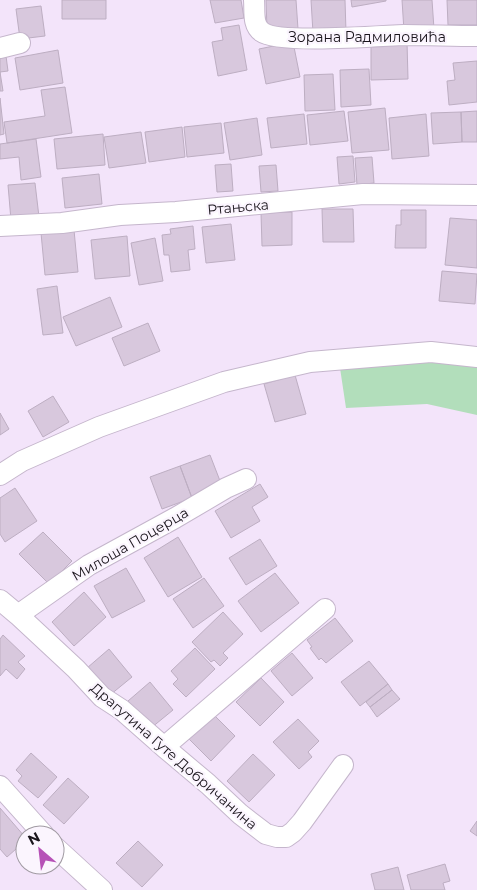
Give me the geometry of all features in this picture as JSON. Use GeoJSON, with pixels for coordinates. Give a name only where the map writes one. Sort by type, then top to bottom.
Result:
{"type":"FeatureCollection","features":[{"type":"Feature","properties":{"kind":"street","name":"Зорана Радмиловића"},"geometry":{"type":"LineString","coordinates":[[254,0],[255,23],[267,36],[293,38],[405,35],[477,36]]}},
{"type":"Feature","properties":{"kind":"street"},"geometry":{"type":"LineString","coordinates":[[0,48],[20,43]]}},
{"type":"Feature","properties":{"kind":"street","name":"Ртањска"},"geometry":{"type":"LineString","coordinates":[[0,226],[62,223],[363,194],[477,195]]}},
{"type":"Feature","properties":{"kind":"street"},"geometry":{"type":"LineString","coordinates":[[0,475],[22,461],[99,427],[224,382],[310,362],[432,352],[477,357]]}},
{"type":"Feature","properties":{"kind":"street","name":"Милоша Поцерца"},"geometry":{"type":"LineString","coordinates":[[18,614],[89,566],[226,488],[246,479]]}},
{"type":"Feature","properties":{"kind":"street","name":"Драгутина Гуте Добричанина"},"geometry":{"type":"LineString","coordinates":[[0,600],[18,614],[102,697],[122,710],[240,814],[266,834],[286,837],[293,832],[343,765]]}},
{"type":"Feature","properties":{"kind":"street"},"geometry":{"type":"LineString","coordinates":[[164,747],[325,609]]}},
{"type":"Feature","properties":{"kind":"street"},"geometry":{"type":"LineString","coordinates":[[0,786],[35,825]]}},
{"type":"Feature","properties":{"kind":"street"},"geometry":{"type":"LineString","coordinates":[[65,856],[102,890]]}},
{"type":"Feature","properties":{"kind":"green space"},"geometry":{"type":"Polygon","coordinates":[[[430,358],[477,366],[477,415],[427,404],[346,408],[340,368],[430,358]]]}},
{"type":"Feature","properties":{"kind":"building"},"geometry":{"type":"Polygon","coordinates":[[[62,0],[106,0],[106,19],[62,19],[62,0]]]}},
{"type":"Feature","properties":{"kind":"building"},"geometry":{"type":"Polygon","coordinates":[[[210,0],[241,0],[244,18],[215,23],[210,0]]]}},
{"type":"Feature","properties":{"kind":"building"},"geometry":{"type":"Polygon","coordinates":[[[266,0],[296,0],[298,29],[267,30],[266,0]]]}},
{"type":"Feature","properties":{"kind":"building"},"geometry":{"type":"Polygon","coordinates":[[[311,0],[345,0],[346,32],[313,33],[311,0]]]}},
{"type":"Feature","properties":{"kind":"building"},"geometry":{"type":"Polygon","coordinates":[[[351,0],[386,0],[386,1],[352,7],[351,0]]]}},
{"type":"Feature","properties":{"kind":"building"},"geometry":{"type":"Polygon","coordinates":[[[402,0],[432,0],[434,29],[404,31],[402,0]]]}},
{"type":"Feature","properties":{"kind":"building"},"geometry":{"type":"Polygon","coordinates":[[[447,0],[477,0],[477,25],[448,25],[447,0]]]}},
{"type":"Feature","properties":{"kind":"building"},"geometry":{"type":"Polygon","coordinates":[[[41,6],[45,36],[20,39],[16,9],[41,6]]]}},
{"type":"Feature","properties":{"kind":"building"},"geometry":{"type":"Polygon","coordinates":[[[239,25],[247,70],[218,76],[212,42],[223,40],[221,28],[239,25]]]}},
{"type":"Feature","properties":{"kind":"building"},"geometry":{"type":"Polygon","coordinates":[[[293,42],[300,77],[266,84],[259,49],[293,42]]]}},
{"type":"Feature","properties":{"kind":"building"},"geometry":{"type":"Polygon","coordinates":[[[407,42],[408,79],[371,80],[371,43],[407,42]]]}},
{"type":"Feature","properties":{"kind":"building"},"geometry":{"type":"Polygon","coordinates":[[[58,50],[63,83],[20,90],[15,58],[58,50]]]}},
{"type":"Feature","properties":{"kind":"building"},"geometry":{"type":"Polygon","coordinates":[[[6,56],[8,71],[0,72],[0,57],[6,56]]]}},
{"type":"Feature","properties":{"kind":"building"},"geometry":{"type":"Polygon","coordinates":[[[477,61],[477,102],[449,105],[447,81],[455,80],[453,63],[477,61]]]}},
{"type":"Feature","properties":{"kind":"building"},"geometry":{"type":"Polygon","coordinates":[[[369,69],[371,105],[341,107],[340,70],[369,69]]]}},
{"type":"Feature","properties":{"kind":"building"},"geometry":{"type":"Polygon","coordinates":[[[0,72],[3,91],[0,91],[0,72]]]}},
{"type":"Feature","properties":{"kind":"building"},"geometry":{"type":"Polygon","coordinates":[[[333,74],[335,110],[305,111],[304,75],[333,74]]]}},
{"type":"Feature","properties":{"kind":"building"},"geometry":{"type":"Polygon","coordinates":[[[65,87],[72,133],[7,143],[4,122],[45,116],[41,90],[65,87]]]}},
{"type":"Feature","properties":{"kind":"building"},"geometry":{"type":"Polygon","coordinates":[[[0,98],[4,134],[0,135],[0,98]]]}},
{"type":"Feature","properties":{"kind":"building"},"geometry":{"type":"Polygon","coordinates":[[[385,108],[389,150],[352,153],[348,112],[385,108]]]}},
{"type":"Feature","properties":{"kind":"building"},"geometry":{"type":"Polygon","coordinates":[[[344,111],[348,141],[310,145],[307,115],[344,111]]]}},
{"type":"Feature","properties":{"kind":"building"},"geometry":{"type":"Polygon","coordinates":[[[477,111],[477,142],[462,142],[461,112],[477,111]]]}},
{"type":"Feature","properties":{"kind":"building"},"geometry":{"type":"Polygon","coordinates":[[[461,112],[462,142],[433,144],[431,113],[461,112]]]}},
{"type":"Feature","properties":{"kind":"building"},"geometry":{"type":"Polygon","coordinates":[[[304,114],[307,144],[271,148],[267,118],[304,114]]]}},
{"type":"Feature","properties":{"kind":"building"},"geometry":{"type":"Polygon","coordinates":[[[426,114],[429,156],[392,159],[389,118],[426,114]]]}},
{"type":"Feature","properties":{"kind":"building"},"geometry":{"type":"Polygon","coordinates":[[[257,118],[262,155],[230,160],[224,123],[257,118]]]}},
{"type":"Feature","properties":{"kind":"building"},"geometry":{"type":"Polygon","coordinates":[[[221,123],[224,153],[187,157],[184,127],[221,123]]]}},
{"type":"Feature","properties":{"kind":"building"},"geometry":{"type":"Polygon","coordinates":[[[182,127],[185,157],[149,162],[145,132],[182,127]]]}},
{"type":"Feature","properties":{"kind":"building"},"geometry":{"type":"Polygon","coordinates":[[[141,132],[146,163],[109,168],[104,137],[141,132]]]}},
{"type":"Feature","properties":{"kind":"building"},"geometry":{"type":"Polygon","coordinates":[[[103,134],[105,165],[57,169],[54,139],[103,134]]]}},
{"type":"Feature","properties":{"kind":"building"},"geometry":{"type":"Polygon","coordinates":[[[36,139],[41,177],[21,180],[19,157],[0,159],[0,144],[36,139]]]}},
{"type":"Feature","properties":{"kind":"building"},"geometry":{"type":"Polygon","coordinates":[[[353,156],[355,182],[339,184],[337,157],[353,156]]]}},
{"type":"Feature","properties":{"kind":"building"},"geometry":{"type":"Polygon","coordinates":[[[372,157],[374,183],[357,185],[355,158],[372,157]]]}},
{"type":"Feature","properties":{"kind":"building"},"geometry":{"type":"Polygon","coordinates":[[[231,164],[233,191],[217,192],[215,165],[231,164]]]}},
{"type":"Feature","properties":{"kind":"building"},"geometry":{"type":"Polygon","coordinates":[[[276,165],[278,191],[261,192],[259,166],[276,165]]]}},
{"type":"Feature","properties":{"kind":"building"},"geometry":{"type":"Polygon","coordinates":[[[99,174],[102,204],[65,208],[62,178],[99,174]]]}},
{"type":"Feature","properties":{"kind":"building"},"geometry":{"type":"Polygon","coordinates":[[[35,183],[39,217],[11,220],[8,185],[35,183]]]}},
{"type":"Feature","properties":{"kind":"building"},"geometry":{"type":"Polygon","coordinates":[[[322,209],[353,209],[354,242],[323,242],[322,209]]]}},
{"type":"Feature","properties":{"kind":"building"},"geometry":{"type":"Polygon","coordinates":[[[401,210],[426,210],[426,248],[395,248],[396,225],[401,225],[401,210]]]}},
{"type":"Feature","properties":{"kind":"building"},"geometry":{"type":"Polygon","coordinates":[[[292,212],[292,245],[262,246],[261,213],[292,212]]]}},
{"type":"Feature","properties":{"kind":"building"},"geometry":{"type":"Polygon","coordinates":[[[450,218],[477,220],[477,268],[445,265],[450,218]]]}},
{"type":"Feature","properties":{"kind":"building"},"geometry":{"type":"Polygon","coordinates":[[[231,224],[235,260],[206,263],[202,227],[231,224]]]}},
{"type":"Feature","properties":{"kind":"building"},"geometry":{"type":"Polygon","coordinates":[[[193,226],[195,249],[188,250],[190,270],[171,272],[169,255],[164,255],[162,235],[171,234],[170,229],[193,226]]]}},
{"type":"Feature","properties":{"kind":"building"},"geometry":{"type":"Polygon","coordinates":[[[74,230],[78,272],[45,275],[41,233],[74,230]]]}},
{"type":"Feature","properties":{"kind":"building"},"geometry":{"type":"Polygon","coordinates":[[[127,236],[130,276],[95,279],[91,240],[127,236]]]}},
{"type":"Feature","properties":{"kind":"building"},"geometry":{"type":"Polygon","coordinates":[[[155,238],[163,281],[139,285],[131,243],[155,238]]]}},
{"type":"Feature","properties":{"kind":"building"},"geometry":{"type":"Polygon","coordinates":[[[442,271],[477,274],[475,304],[439,301],[442,271]]]}},
{"type":"Feature","properties":{"kind":"building"},"geometry":{"type":"Polygon","coordinates":[[[57,286],[63,333],[43,335],[37,289],[57,286]]]}},
{"type":"Feature","properties":{"kind":"building"},"geometry":{"type":"Polygon","coordinates":[[[110,297],[122,327],[76,346],[63,317],[110,297]]]}},
{"type":"Feature","properties":{"kind":"building"},"geometry":{"type":"Polygon","coordinates":[[[148,323],[160,351],[124,366],[112,338],[148,323]]]}},
{"type":"Feature","properties":{"kind":"building"},"geometry":{"type":"Polygon","coordinates":[[[295,375],[306,414],[275,422],[264,384],[295,375]]]}},
{"type":"Feature","properties":{"kind":"building"},"geometry":{"type":"Polygon","coordinates":[[[53,396],[69,422],[43,437],[28,411],[53,396]]]}},
{"type":"Feature","properties":{"kind":"building"},"geometry":{"type":"Polygon","coordinates":[[[0,413],[9,429],[0,435],[0,413]]]}},
{"type":"Feature","properties":{"kind":"building"},"geometry":{"type":"Polygon","coordinates":[[[210,455],[222,486],[192,498],[180,466],[210,455]]]}},
{"type":"Feature","properties":{"kind":"building"},"geometry":{"type":"Polygon","coordinates":[[[180,466],[192,498],[162,509],[150,477],[180,466]]]}},
{"type":"Feature","properties":{"kind":"building"},"geometry":{"type":"Polygon","coordinates":[[[260,484],[268,497],[252,507],[260,521],[231,538],[215,511],[260,484]]]}},
{"type":"Feature","properties":{"kind":"building"},"geometry":{"type":"Polygon","coordinates":[[[15,488],[37,521],[5,542],[0,534],[0,498],[15,488]]]}},
{"type":"Feature","properties":{"kind":"building"},"geometry":{"type":"Polygon","coordinates":[[[43,532],[72,561],[49,584],[19,554],[43,532]]]}},
{"type":"Feature","properties":{"kind":"building"},"geometry":{"type":"Polygon","coordinates":[[[178,537],[202,577],[168,597],[144,558],[178,537]]]}},
{"type":"Feature","properties":{"kind":"building"},"geometry":{"type":"Polygon","coordinates":[[[260,539],[277,566],[246,585],[229,558],[260,539]]]}},
{"type":"Feature","properties":{"kind":"building"},"geometry":{"type":"Polygon","coordinates":[[[126,568],[145,601],[112,618],[94,586],[126,568]]]}},
{"type":"Feature","properties":{"kind":"building"},"geometry":{"type":"Polygon","coordinates":[[[275,573],[299,603],[261,632],[238,601],[275,573]]]}},
{"type":"Feature","properties":{"kind":"building"},"geometry":{"type":"Polygon","coordinates":[[[204,578],[224,606],[193,628],[173,599],[204,578]]]}},
{"type":"Feature","properties":{"kind":"building"},"geometry":{"type":"Polygon","coordinates":[[[84,592],[106,617],[74,646],[52,622],[84,592]]]}},
{"type":"Feature","properties":{"kind":"building"},"geometry":{"type":"Polygon","coordinates":[[[223,612],[243,634],[223,653],[228,658],[220,666],[214,660],[211,662],[192,642],[223,612]]]}},
{"type":"Feature","properties":{"kind":"building"},"geometry":{"type":"Polygon","coordinates":[[[335,618],[353,641],[326,663],[321,658],[319,660],[310,648],[312,647],[307,640],[335,618]]]}},
{"type":"Feature","properties":{"kind":"building"},"geometry":{"type":"Polygon","coordinates":[[[3,635],[25,656],[18,662],[25,669],[17,679],[6,669],[0,676],[0,639],[3,635]]]}},
{"type":"Feature","properties":{"kind":"building"},"geometry":{"type":"Polygon","coordinates":[[[195,648],[215,669],[186,697],[173,684],[178,679],[171,671],[195,648]]]}},
{"type":"Feature","properties":{"kind":"building"},"geometry":{"type":"Polygon","coordinates":[[[109,649],[132,677],[110,695],[87,668],[109,649]]]}},
{"type":"Feature","properties":{"kind":"building"},"geometry":{"type":"Polygon","coordinates":[[[292,653],[313,678],[292,696],[271,671],[292,653]]]}},
{"type":"Feature","properties":{"kind":"building"},"geometry":{"type":"Polygon","coordinates":[[[369,661],[388,684],[360,706],[341,682],[369,661]]]}},
{"type":"Feature","properties":{"kind":"building"},"geometry":{"type":"Polygon","coordinates":[[[261,678],[284,702],[260,726],[236,702],[261,678]]]}},
{"type":"Feature","properties":{"kind":"building"},"geometry":{"type":"Polygon","coordinates":[[[150,682],[173,710],[151,728],[128,701],[150,682]]]}},
{"type":"Feature","properties":{"kind":"building"},"geometry":{"type":"Polygon","coordinates":[[[388,684],[392,690],[370,707],[366,702],[388,684]]]}},
{"type":"Feature","properties":{"kind":"building"},"geometry":{"type":"Polygon","coordinates":[[[392,690],[400,699],[377,717],[370,707],[392,690]]]}},
{"type":"Feature","properties":{"kind":"building"},"geometry":{"type":"Polygon","coordinates":[[[213,714],[235,736],[211,761],[189,739],[213,714]]]}},
{"type":"Feature","properties":{"kind":"building"},"geometry":{"type":"Polygon","coordinates":[[[298,719],[319,741],[308,752],[312,757],[299,769],[273,742],[298,719]]]}},
{"type":"Feature","properties":{"kind":"building"},"geometry":{"type":"Polygon","coordinates":[[[31,753],[57,777],[38,798],[18,781],[22,776],[16,770],[31,753]]]}},
{"type":"Feature","properties":{"kind":"building"},"geometry":{"type":"Polygon","coordinates":[[[253,754],[275,775],[249,802],[227,781],[253,754]]]}},
{"type":"Feature","properties":{"kind":"building"},"geometry":{"type":"Polygon","coordinates":[[[68,778],[89,797],[64,824],[43,805],[68,778]]]}},
{"type":"Feature","properties":{"kind":"building"},"geometry":{"type":"Polygon","coordinates":[[[0,808],[15,825],[15,850],[7,857],[0,849],[0,808]]]}},
{"type":"Feature","properties":{"kind":"building"},"geometry":{"type":"Polygon","coordinates":[[[477,821],[477,836],[470,831],[477,821]]]}},
{"type":"Feature","properties":{"kind":"building"},"geometry":{"type":"Polygon","coordinates":[[[138,841],[163,865],[142,887],[116,863],[138,841]]]}},
{"type":"Feature","properties":{"kind":"building"},"geometry":{"type":"Polygon","coordinates":[[[445,864],[450,881],[443,883],[445,890],[411,890],[407,875],[445,864]]]}},
{"type":"Feature","properties":{"kind":"building"},"geometry":{"type":"Polygon","coordinates":[[[398,867],[404,890],[375,890],[371,874],[398,867]]]}}]}
